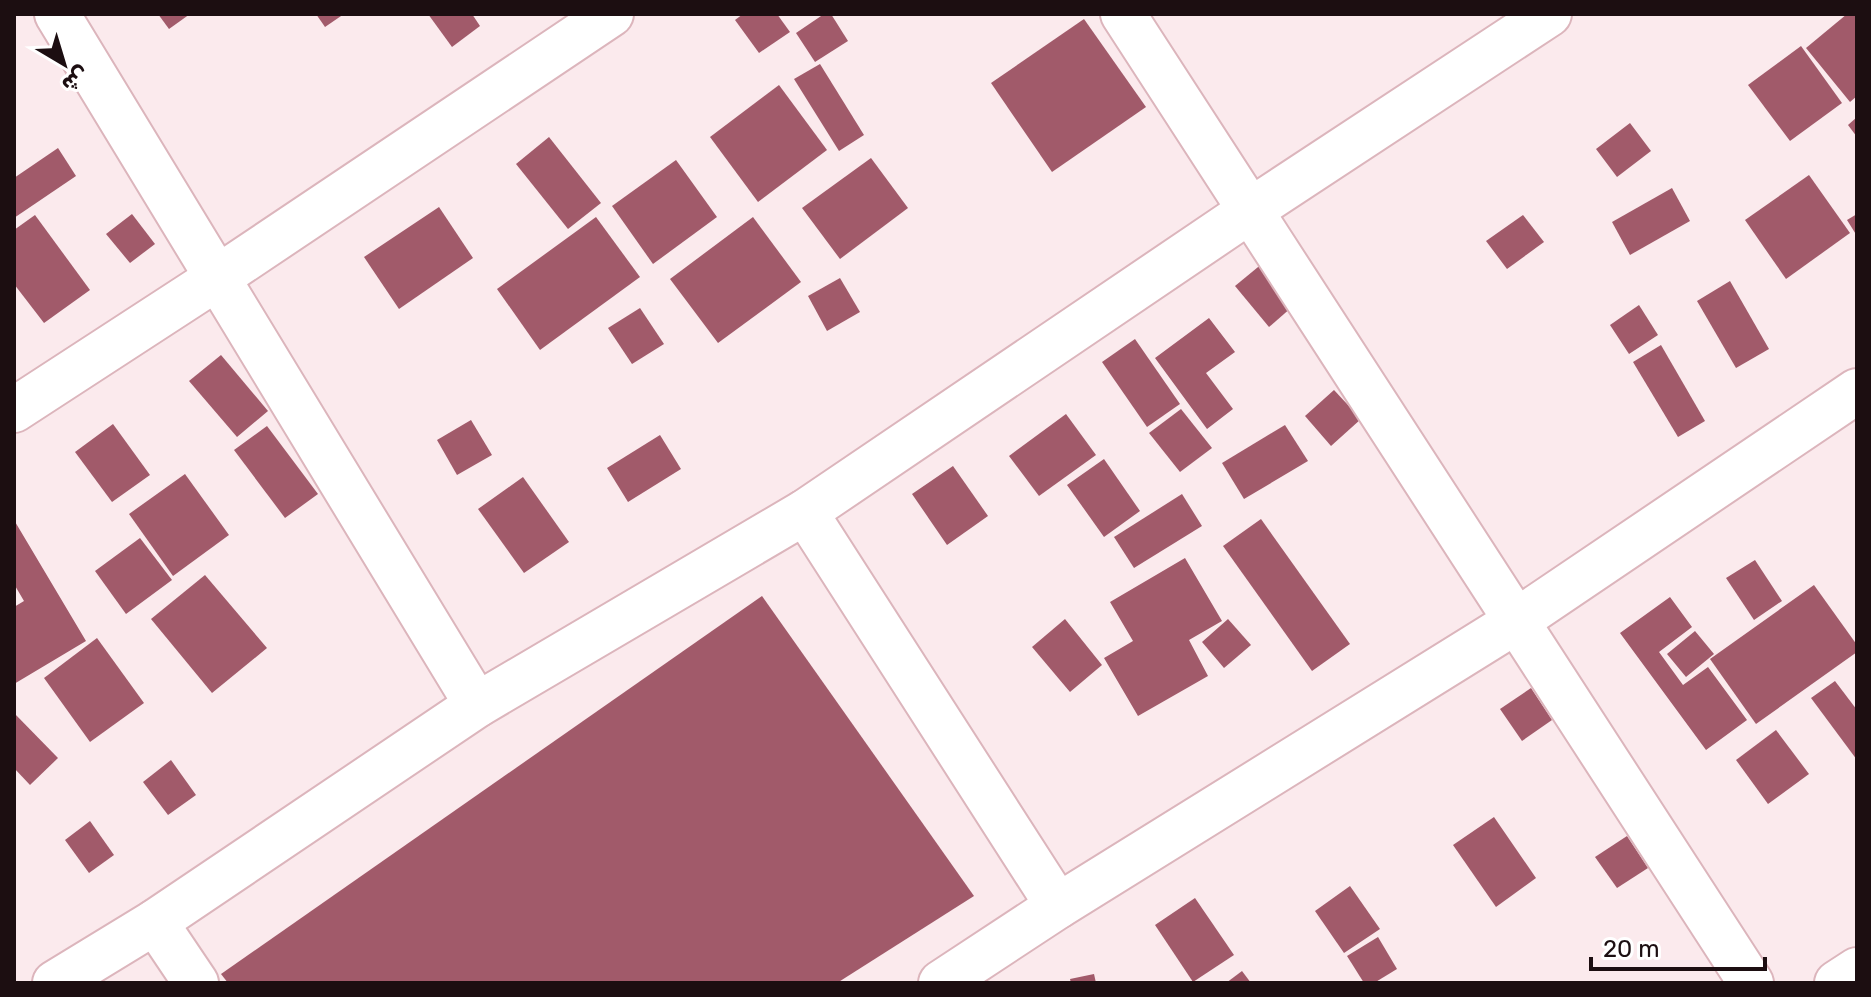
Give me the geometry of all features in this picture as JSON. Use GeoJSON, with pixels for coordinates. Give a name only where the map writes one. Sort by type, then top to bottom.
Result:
{"type":"FeatureCollection","features":[{"type":"Feature","properties":{"kind":"street"},"geometry":{"type":"LineString","coordinates":[[57,14],[477,705]]}},
{"type":"Feature","properties":{"kind":"street"},"geometry":{"type":"LineString","coordinates":[[14,410],[611,14]]}},
{"type":"Feature","properties":{"kind":"street"},"geometry":{"type":"LineString","coordinates":[[1123,14],[1248,212],[1751,983]]}},
{"type":"Feature","properties":{"kind":"street"},"geometry":{"type":"LineString","coordinates":[[55,983],[155,922],[477,705],[805,512],[1248,212],[1549,14]]}},
{"type":"Feature","properties":{"kind":"street"},"geometry":{"type":"LineString","coordinates":[[941,983],[1058,906],[1515,622],[1857,391]]}},
{"type":"Feature","properties":{"kind":"street"},"geometry":{"type":"LineString","coordinates":[[805,512],[1058,906]]}},
{"type":"Feature","properties":{"kind":"street"},"geometry":{"type":"LineString","coordinates":[[155,922],[196,983]]}},
{"type":"Feature","properties":{"kind":"street"},"geometry":{"type":"LineString","coordinates":[[1837,983],[1857,970]]}},
{"type":"Feature","properties":{"kind":"building"},"geometry":{"type":"Polygon","coordinates":[[[158,14],[190,14],[169,29],[158,14]]]}},
{"type":"Feature","properties":{"kind":"building"},"geometry":{"type":"Polygon","coordinates":[[[316,14],[344,14],[325,27],[316,14]]]}},
{"type":"Feature","properties":{"kind":"building"},"geometry":{"type":"Polygon","coordinates":[[[428,14],[472,14],[480,26],[452,47],[428,14]]]}},
{"type":"Feature","properties":{"kind":"building"},"geometry":{"type":"Polygon","coordinates":[[[743,14],[777,14],[790,32],[759,53],[735,20],[743,14]]]}},
{"type":"Feature","properties":{"kind":"building"},"geometry":{"type":"Polygon","coordinates":[[[824,14],[831,14],[848,41],[815,62],[796,33],[824,14]]]}},
{"type":"Feature","properties":{"kind":"building"},"geometry":{"type":"Polygon","coordinates":[[[1847,14],[1857,16],[1857,96],[1850,102],[1806,48],[1847,14]]]}},
{"type":"Feature","properties":{"kind":"building"},"geometry":{"type":"Polygon","coordinates":[[[1084,19],[1146,107],[1052,172],[991,83],[1084,19]]]}},
{"type":"Feature","properties":{"kind":"building"},"geometry":{"type":"Polygon","coordinates":[[[1801,46],[1842,103],[1790,141],[1748,85],[1801,46]]]}},
{"type":"Feature","properties":{"kind":"building"},"geometry":{"type":"Polygon","coordinates":[[[820,64],[864,135],[839,151],[794,79],[820,64]]]}},
{"type":"Feature","properties":{"kind":"building"},"geometry":{"type":"Polygon","coordinates":[[[779,85],[827,150],[758,202],[710,137],[779,85]]]}},
{"type":"Feature","properties":{"kind":"building"},"geometry":{"type":"Polygon","coordinates":[[[1857,117],[1857,137],[1848,125],[1857,117]]]}},
{"type":"Feature","properties":{"kind":"building"},"geometry":{"type":"Polygon","coordinates":[[[1630,123],[1651,151],[1617,177],[1596,149],[1630,123]]]}},
{"type":"Feature","properties":{"kind":"building"},"geometry":{"type":"Polygon","coordinates":[[[549,137],[601,203],[568,229],[516,164],[549,137]]]}},
{"type":"Feature","properties":{"kind":"building"},"geometry":{"type":"Polygon","coordinates":[[[58,148],[76,176],[14,218],[14,178],[58,148]]]}},
{"type":"Feature","properties":{"kind":"building"},"geometry":{"type":"Polygon","coordinates":[[[871,158],[908,208],[840,259],[802,208],[871,158]]]}},
{"type":"Feature","properties":{"kind":"building"},"geometry":{"type":"Polygon","coordinates":[[[676,160],[717,217],[653,264],[612,206],[676,160]]]}},
{"type":"Feature","properties":{"kind":"building"},"geometry":{"type":"Polygon","coordinates":[[[1809,175],[1850,233],[1786,279],[1745,220],[1809,175]]]}},
{"type":"Feature","properties":{"kind":"building"},"geometry":{"type":"Polygon","coordinates":[[[1672,188],[1690,221],[1630,255],[1612,222],[1672,188]]]}},
{"type":"Feature","properties":{"kind":"building"},"geometry":{"type":"Polygon","coordinates":[[[439,207],[473,258],[399,309],[364,257],[439,207]]]}},
{"type":"Feature","properties":{"kind":"building"},"geometry":{"type":"Polygon","coordinates":[[[132,214],[155,244],[130,263],[106,234],[132,214]]]}},
{"type":"Feature","properties":{"kind":"building"},"geometry":{"type":"Polygon","coordinates":[[[1857,214],[1857,236],[1847,220],[1857,214]]]}},
{"type":"Feature","properties":{"kind":"building"},"geometry":{"type":"Polygon","coordinates":[[[35,215],[90,290],[44,323],[14,284],[14,230],[35,215]]]}},
{"type":"Feature","properties":{"kind":"building"},"geometry":{"type":"Polygon","coordinates":[[[1523,215],[1544,242],[1507,269],[1486,241],[1523,215]]]}},
{"type":"Feature","properties":{"kind":"building"},"geometry":{"type":"Polygon","coordinates":[[[596,217],[640,277],[540,350],[497,289],[596,217]]]}},
{"type":"Feature","properties":{"kind":"building"},"geometry":{"type":"Polygon","coordinates":[[[753,217],[801,282],[718,343],[670,279],[753,217]]]}},
{"type":"Feature","properties":{"kind":"building"},"geometry":{"type":"Polygon","coordinates":[[[1275,253],[1308,293],[1269,327],[1235,286],[1275,253]]]}},
{"type":"Feature","properties":{"kind":"building"},"geometry":{"type":"Polygon","coordinates":[[[840,278],[860,312],[827,331],[808,296],[840,278]]]}},
{"type":"Feature","properties":{"kind":"building"},"geometry":{"type":"Polygon","coordinates":[[[1730,281],[1769,349],[1736,368],[1697,301],[1730,281]]]}},
{"type":"Feature","properties":{"kind":"building"},"geometry":{"type":"Polygon","coordinates":[[[1639,305],[1658,335],[1629,354],[1610,325],[1639,305]]]}},
{"type":"Feature","properties":{"kind":"building"},"geometry":{"type":"Polygon","coordinates":[[[640,308],[664,344],[632,364],[608,328],[640,308]]]}},
{"type":"Feature","properties":{"kind":"building"},"geometry":{"type":"Polygon","coordinates":[[[1209,318],[1235,352],[1206,373],[1233,409],[1207,429],[1155,358],[1209,318]]]}},
{"type":"Feature","properties":{"kind":"building"},"geometry":{"type":"Polygon","coordinates":[[[1135,339],[1180,404],[1147,427],[1102,362],[1135,339]]]}},
{"type":"Feature","properties":{"kind":"building"},"geometry":{"type":"Polygon","coordinates":[[[1661,345],[1705,421],[1678,437],[1633,362],[1661,345]]]}},
{"type":"Feature","properties":{"kind":"building"},"geometry":{"type":"Polygon","coordinates":[[[221,355],[268,411],[237,437],[189,381],[221,355]]]}},
{"type":"Feature","properties":{"kind":"building"},"geometry":{"type":"Polygon","coordinates":[[[1334,390],[1361,419],[1331,446],[1305,416],[1334,390]]]}},
{"type":"Feature","properties":{"kind":"building"},"geometry":{"type":"Polygon","coordinates":[[[1181,409],[1212,448],[1180,472],[1149,433],[1181,409]]]}},
{"type":"Feature","properties":{"kind":"building"},"geometry":{"type":"Polygon","coordinates":[[[1066,414],[1096,455],[1039,496],[1009,456],[1066,414]]]}},
{"type":"Feature","properties":{"kind":"building"},"geometry":{"type":"Polygon","coordinates":[[[471,420],[492,455],[457,475],[437,440],[471,420]]]}},
{"type":"Feature","properties":{"kind":"building"},"geometry":{"type":"Polygon","coordinates":[[[113,424],[150,475],[112,502],[75,452],[113,424]]]}},
{"type":"Feature","properties":{"kind":"building"},"geometry":{"type":"Polygon","coordinates":[[[1285,425],[1308,461],[1244,499],[1222,463],[1285,425]]]}},
{"type":"Feature","properties":{"kind":"building"},"geometry":{"type":"Polygon","coordinates":[[[267,426],[318,494],[285,518],[234,450],[267,426]]]}},
{"type":"Feature","properties":{"kind":"building"},"geometry":{"type":"Polygon","coordinates":[[[660,435],[681,469],[628,502],[607,468],[660,435]]]}},
{"type":"Feature","properties":{"kind":"building"},"geometry":{"type":"Polygon","coordinates":[[[1104,459],[1140,511],[1104,537],[1067,485],[1104,459]]]}},
{"type":"Feature","properties":{"kind":"building"},"geometry":{"type":"Polygon","coordinates":[[[953,466],[988,516],[947,545],[912,494],[953,466]]]}},
{"type":"Feature","properties":{"kind":"building"},"geometry":{"type":"Polygon","coordinates":[[[185,474],[229,535],[173,576],[129,514],[185,474]]]}},
{"type":"Feature","properties":{"kind":"building"},"geometry":{"type":"Polygon","coordinates":[[[523,477],[569,542],[524,573],[478,509],[523,477]]]}},
{"type":"Feature","properties":{"kind":"building"},"geometry":{"type":"Polygon","coordinates":[[[1182,494],[1202,526],[1134,568],[1114,537],[1182,494]]]}},
{"type":"Feature","properties":{"kind":"building"},"geometry":{"type":"Polygon","coordinates":[[[1261,519],[1350,644],[1312,671],[1223,546],[1261,519]]]}},
{"type":"Feature","properties":{"kind":"building"},"geometry":{"type":"Polygon","coordinates":[[[14,520],[86,641],[14,684],[14,607],[24,601],[14,584],[14,520]]]}},
{"type":"Feature","properties":{"kind":"building"},"geometry":{"type":"Polygon","coordinates":[[[140,538],[172,580],[126,614],[95,571],[140,538]]]}},
{"type":"Feature","properties":{"kind":"building"},"geometry":{"type":"Polygon","coordinates":[[[1185,558],[1222,621],[1189,640],[1208,676],[1138,716],[1104,658],[1133,641],[1110,602],[1185,558]]]}},
{"type":"Feature","properties":{"kind":"building"},"geometry":{"type":"Polygon","coordinates":[[[1755,560],[1782,601],[1754,620],[1726,578],[1755,560]]]}},
{"type":"Feature","properties":{"kind":"building"},"geometry":{"type":"Polygon","coordinates":[[[205,575],[267,648],[212,693],[151,619],[205,575]]]}},
{"type":"Feature","properties":{"kind":"building"},"geometry":{"type":"Polygon","coordinates":[[[1814,585],[1857,645],[1857,652],[1756,724],[1710,659],[1814,585]]]}},
{"type":"Feature","properties":{"kind":"building"},"geometry":{"type":"Polygon","coordinates":[[[762,596],[974,896],[837,983],[228,983],[221,974],[762,596]]]}},
{"type":"Feature","properties":{"kind":"building"},"geometry":{"type":"Polygon","coordinates":[[[1670,597],[1692,627],[1659,652],[1683,685],[1708,667],[1747,720],[1706,750],[1620,633],[1670,597]]]}},
{"type":"Feature","properties":{"kind":"building"},"geometry":{"type":"Polygon","coordinates":[[[1065,619],[1102,665],[1070,692],[1032,647],[1065,619]]]}},
{"type":"Feature","properties":{"kind":"building"},"geometry":{"type":"Polygon","coordinates":[[[1228,619],[1251,645],[1224,668],[1202,642],[1228,619]]]}},
{"type":"Feature","properties":{"kind":"building"},"geometry":{"type":"Polygon","coordinates":[[[1695,631],[1714,654],[1686,677],[1667,654],[1695,631]]]}},
{"type":"Feature","properties":{"kind":"building"},"geometry":{"type":"Polygon","coordinates":[[[97,638],[144,703],[90,742],[44,678],[97,638]]]}},
{"type":"Feature","properties":{"kind":"building"},"geometry":{"type":"Polygon","coordinates":[[[1835,681],[1857,710],[1857,760],[1811,698],[1835,681]]]}},
{"type":"Feature","properties":{"kind":"building"},"geometry":{"type":"Polygon","coordinates":[[[1531,688],[1552,720],[1522,741],[1500,709],[1531,688]]]}},
{"type":"Feature","properties":{"kind":"building"},"geometry":{"type":"Polygon","coordinates":[[[14,713],[58,758],[30,785],[14,768],[14,713]]]}},
{"type":"Feature","properties":{"kind":"building"},"geometry":{"type":"Polygon","coordinates":[[[1776,730],[1809,774],[1768,804],[1736,760],[1776,730]]]}},
{"type":"Feature","properties":{"kind":"building"},"geometry":{"type":"Polygon","coordinates":[[[171,760],[196,795],[168,815],[143,782],[171,760]]]}},
{"type":"Feature","properties":{"kind":"building"},"geometry":{"type":"Polygon","coordinates":[[[1494,817],[1536,878],[1496,907],[1453,845],[1494,817]]]}},
{"type":"Feature","properties":{"kind":"building"},"geometry":{"type":"Polygon","coordinates":[[[90,821],[114,855],[89,873],[65,840],[90,821]]]}},
{"type":"Feature","properties":{"kind":"building"},"geometry":{"type":"Polygon","coordinates":[[[1627,836],[1648,868],[1617,888],[1595,857],[1627,836]]]}},
{"type":"Feature","properties":{"kind":"building"},"geometry":{"type":"Polygon","coordinates":[[[1350,886],[1380,929],[1344,953],[1315,911],[1350,886]]]}},
{"type":"Feature","properties":{"kind":"building"},"geometry":{"type":"Polygon","coordinates":[[[1195,898],[1234,955],[1193,982],[1155,925],[1195,898]]]}},
{"type":"Feature","properties":{"kind":"building"},"geometry":{"type":"Polygon","coordinates":[[[1378,937],[1397,969],[1374,983],[1364,983],[1347,956],[1378,937]]]}},
{"type":"Feature","properties":{"kind":"building"},"geometry":{"type":"Polygon","coordinates":[[[1242,971],[1251,983],[1226,983],[1242,971]]]}},
{"type":"Feature","properties":{"kind":"building"},"geometry":{"type":"Polygon","coordinates":[[[1094,974],[1096,983],[1071,983],[1070,979],[1094,974]]]}}]}
